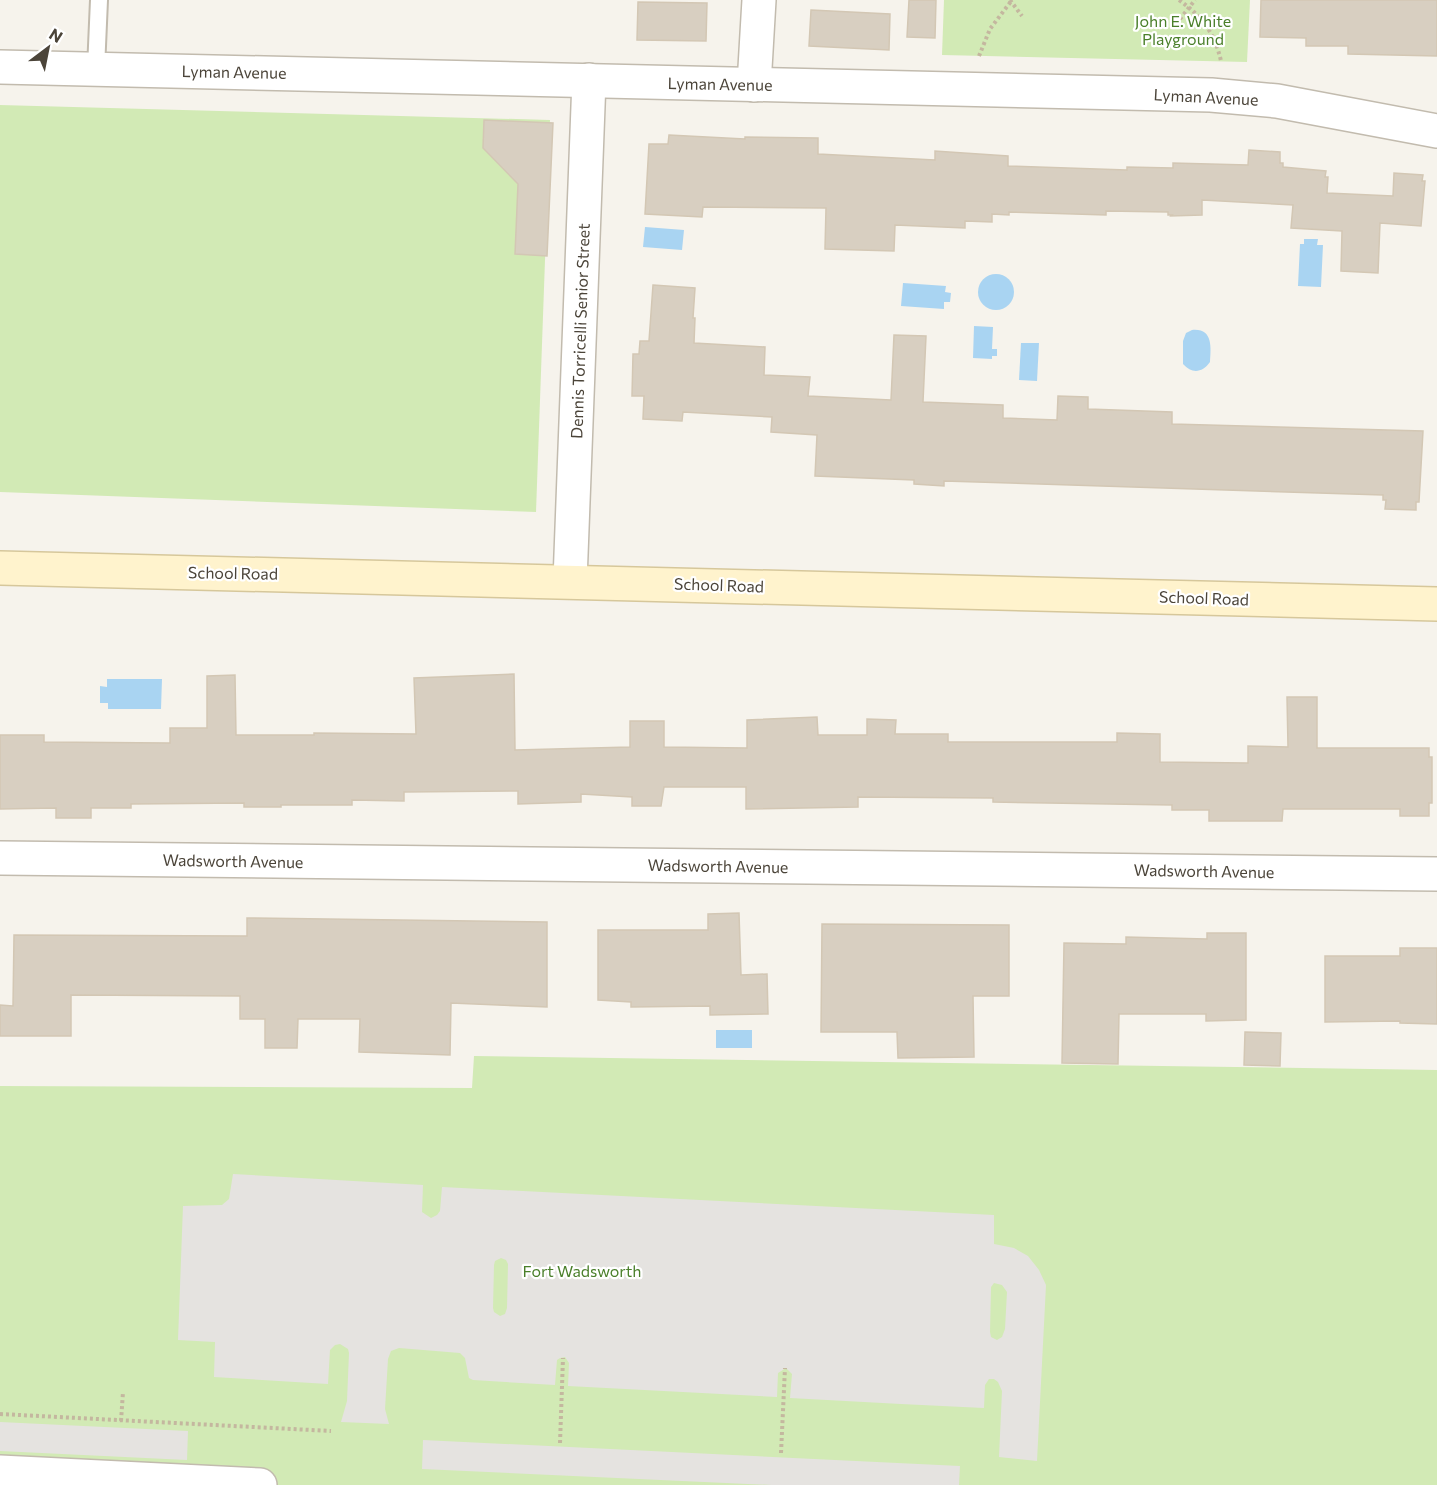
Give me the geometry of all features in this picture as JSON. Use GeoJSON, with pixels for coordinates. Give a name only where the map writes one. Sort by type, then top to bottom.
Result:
{"type":"FeatureCollection","features":[{"type":"Feature","properties":{"kind":"main road","name":"School Road"},"geometry":{"type":"LineString","coordinates":[[0,567],[1437,604]]}},
{"type":"Feature","properties":{"kind":"street"},"geometry":{"type":"LineString","coordinates":[[754,85],[759,0]]}},
{"type":"Feature","properties":{"kind":"street","name":"Lyman Avenue"},"geometry":{"type":"LineString","coordinates":[[0,67],[1223,96],[1277,101],[1437,131]]}},
{"type":"Feature","properties":{"kind":"street","name":"Dennis Torricelli Senior Street"},"geometry":{"type":"LineString","coordinates":[[570,581],[589,80]]}},
{"type":"Feature","properties":{"kind":"street","name":"Wadsworth Avenue"},"geometry":{"type":"LineString","coordinates":[[0,858],[1437,874]]}},
{"type":"Feature","properties":{"kind":"street"},"geometry":{"type":"LineString","coordinates":[[0,1472],[246,1485]]}},
{"type":"Feature","properties":{"kind":"lane"},"geometry":{"type":"LineString","coordinates":[[96,69],[99,0]]}},
{"type":"Feature","properties":{"kind":"path"},"geometry":{"type":"LineString","coordinates":[[977,63],[982,44],[990,29],[1011,0],[1022,16]]}},
{"type":"Feature","properties":{"kind":"path"},"geometry":{"type":"LineString","coordinates":[[1179,0],[1206,24],[1219,50],[1222,70]]}},
{"type":"Feature","properties":{"kind":"path"},"geometry":{"type":"LineString","coordinates":[[1180,19],[1196,0]]}},
{"type":"Feature","properties":{"kind":"path"},"geometry":{"type":"LineString","coordinates":[[560,1443],[563,1358]]}},
{"type":"Feature","properties":{"kind":"path"},"geometry":{"type":"LineString","coordinates":[[781,1454],[785,1368]]}},
{"type":"Feature","properties":{"kind":"path"},"geometry":{"type":"LineString","coordinates":[[121,1420],[123,1392]]}},
{"type":"Feature","properties":{"kind":"path"},"geometry":{"type":"LineString","coordinates":[[0,1414],[331,1431]]}},
{"type":"Feature","properties":{"kind":"green space","name":"John E. White Playground"},"geometry":{"type":"Polygon","coordinates":[[[944,0],[1250,0],[1247,62],[942,55],[944,0]]]}},
{"type":"Feature","properties":{"kind":"green space"},"geometry":{"type":"Polygon","coordinates":[[[0,105],[550,120],[536,512],[0,492],[0,105]]]}},
{"type":"Feature","properties":{"kind":"green space","name":"Fort Wadsworth"},"geometry":{"type":"Polygon","coordinates":[[[474,1056],[1437,1070],[1437,1485],[0,1485],[0,1086],[472,1088],[474,1056]]]}},
{"type":"Feature","properties":{"kind":"shaded area"},"geometry":{"type":"Polygon","coordinates":[[[233,1174],[423,1185],[422,1212],[431,1218],[440,1211],[442,1187],[994,1215],[994,1244],[1014,1248],[1028,1256],[1039,1270],[1046,1285],[1037,1461],[999,1457],[1002,1391],[994,1379],[989,1379],[985,1385],[984,1408],[901,1404],[790,1398],[792,1374],[786,1368],[778,1373],[777,1397],[568,1386],[569,1363],[565,1357],[557,1360],[555,1385],[473,1380],[469,1378],[465,1358],[460,1353],[399,1348],[391,1351],[388,1359],[385,1409],[389,1424],[341,1422],[347,1401],[349,1353],[348,1349],[340,1344],[330,1350],[328,1384],[214,1377],[215,1342],[178,1340],[183,1206],[222,1205],[229,1199],[233,1174]],[[501,1258],[495,1261],[494,1265],[493,1308],[494,1312],[500,1316],[505,1314],[507,1308],[508,1264],[501,1258]],[[994,1283],[991,1287],[990,1332],[991,1337],[997,1340],[1002,1337],[1005,1329],[1007,1292],[1002,1285],[994,1283]]]}},
{"type":"Feature","properties":{"kind":"shaded area"},"geometry":{"type":"Polygon","coordinates":[[[0,1422],[188,1431],[187,1460],[0,1451],[0,1422]]]}},
{"type":"Feature","properties":{"kind":"shaded area"},"geometry":{"type":"Polygon","coordinates":[[[423,1440],[960,1466],[959,1485],[772,1485],[422,1469],[423,1440]]]}},
{"type":"Feature","properties":{"kind":"water"},"geometry":{"type":"Polygon","coordinates":[[[645,227],[684,230],[682,250],[643,247],[645,227]]]}},
{"type":"Feature","properties":{"kind":"water"},"geometry":{"type":"Polygon","coordinates":[[[1304,239],[1318,239],[1317,245],[1323,245],[1321,287],[1298,286],[1300,244],[1304,244],[1304,239]]]}},
{"type":"Feature","properties":{"kind":"water"},"geometry":{"type":"Polygon","coordinates":[[[996,274],[1009,279],[1014,292],[1009,305],[996,310],[983,305],[978,292],[983,279],[996,274]]]}},
{"type":"Feature","properties":{"kind":"water"},"geometry":{"type":"Polygon","coordinates":[[[903,283],[946,286],[945,292],[951,293],[950,302],[944,302],[944,309],[901,306],[903,283]]]}},
{"type":"Feature","properties":{"kind":"water"},"geometry":{"type":"Polygon","coordinates":[[[974,326],[993,327],[992,349],[997,349],[997,356],[992,356],[992,359],[973,358],[974,326]]]}},
{"type":"Feature","properties":{"kind":"water"},"geometry":{"type":"Polygon","coordinates":[[[1192,330],[1204,332],[1210,345],[1210,362],[1197,371],[1183,364],[1183,341],[1186,333],[1192,330]]]}},
{"type":"Feature","properties":{"kind":"water"},"geometry":{"type":"Polygon","coordinates":[[[1021,343],[1039,343],[1037,381],[1019,380],[1021,343]]]}},
{"type":"Feature","properties":{"kind":"water"},"geometry":{"type":"Polygon","coordinates":[[[107,679],[162,679],[161,709],[108,709],[108,703],[100,703],[100,686],[107,687],[107,679]]]}},
{"type":"Feature","properties":{"kind":"water"},"geometry":{"type":"Polygon","coordinates":[[[716,1030],[752,1030],[752,1048],[716,1048],[716,1030]]]}},
{"type":"Feature","properties":{"kind":"building"},"geometry":{"type":"Polygon","coordinates":[[[909,0],[936,0],[935,38],[907,37],[909,0]]]}},
{"type":"Feature","properties":{"kind":"building"},"geometry":{"type":"Polygon","coordinates":[[[1261,0],[1437,0],[1437,56],[1348,54],[1348,46],[1306,46],[1306,38],[1260,37],[1261,0]]]}},
{"type":"Feature","properties":{"kind":"building"},"geometry":{"type":"Polygon","coordinates":[[[638,2],[707,3],[706,41],[637,40],[638,2]]]}},
{"type":"Feature","properties":{"kind":"building"},"geometry":{"type":"Polygon","coordinates":[[[811,10],[890,14],[889,50],[809,46],[811,10]]]}},
{"type":"Feature","properties":{"kind":"building"},"geometry":{"type":"Polygon","coordinates":[[[484,120],[553,123],[547,256],[515,254],[518,184],[483,148],[484,120]]]}},
{"type":"Feature","properties":{"kind":"building"},"geometry":{"type":"Polygon","coordinates":[[[669,135],[745,139],[745,137],[818,138],[818,154],[935,160],[935,151],[1008,156],[1008,166],[1127,170],[1127,167],[1173,168],[1173,163],[1248,165],[1249,150],[1280,152],[1280,163],[1283,163],[1283,167],[1326,171],[1327,193],[1393,196],[1394,173],[1423,175],[1422,181],[1425,181],[1421,226],[1380,223],[1378,273],[1341,271],[1342,231],[1291,228],[1293,205],[1202,200],[1202,215],[1171,216],[1168,212],[1106,211],[1106,215],[1009,212],[1009,215],[992,214],[992,222],[965,221],[965,228],[895,225],[894,251],[825,249],[826,208],[703,207],[702,217],[645,214],[649,144],[668,144],[669,135]]]}},
{"type":"Feature","properties":{"kind":"building"},"geometry":{"type":"Polygon","coordinates":[[[653,285],[695,288],[694,343],[765,347],[764,375],[810,377],[808,396],[891,400],[894,335],[926,336],[923,402],[1003,405],[1003,418],[1057,420],[1058,396],[1088,397],[1088,409],[1172,412],[1172,424],[1423,431],[1419,502],[1416,502],[1416,510],[1385,509],[1386,500],[1383,500],[1383,495],[944,481],[944,486],[914,484],[914,480],[815,476],[817,435],[771,432],[772,417],[683,412],[682,421],[643,419],[644,396],[632,396],[633,354],[639,354],[640,341],[649,341],[653,285]]]}},
{"type":"Feature","properties":{"kind":"building"},"geometry":{"type":"Polygon","coordinates":[[[514,674],[515,750],[630,747],[630,721],[664,721],[664,747],[747,748],[747,720],[817,717],[818,735],[867,735],[867,719],[896,720],[895,734],[948,734],[948,742],[1117,742],[1117,733],[1160,734],[1160,762],[1248,763],[1248,746],[1288,747],[1287,697],[1317,697],[1317,748],[1429,748],[1429,757],[1432,757],[1432,803],[1429,803],[1429,816],[1400,816],[1400,809],[1283,809],[1282,821],[1209,821],[1209,810],[1172,810],[1172,805],[993,802],[993,798],[858,797],[858,807],[746,809],[746,787],[664,787],[661,806],[632,806],[632,797],[581,794],[581,802],[518,804],[518,791],[404,792],[404,801],[352,800],[352,805],[244,807],[244,803],[131,804],[131,808],[91,808],[91,818],[56,818],[56,808],[0,809],[0,735],[44,735],[44,742],[170,743],[170,728],[207,728],[207,676],[235,675],[236,735],[314,735],[314,733],[416,734],[414,678],[514,674]]]}},
{"type":"Feature","properties":{"kind":"building"},"geometry":{"type":"Polygon","coordinates":[[[739,913],[741,975],[767,974],[768,1014],[710,1015],[710,1006],[631,1007],[631,1002],[598,1000],[598,930],[708,930],[708,914],[739,913]]]}},
{"type":"Feature","properties":{"kind":"building"},"geometry":{"type":"Polygon","coordinates":[[[247,918],[547,922],[547,1007],[451,1003],[450,1055],[359,1052],[360,1019],[298,1019],[297,1048],[265,1048],[265,1019],[240,1019],[240,996],[71,995],[71,1036],[0,1036],[0,1005],[13,1006],[14,935],[247,936],[247,918]]]}},
{"type":"Feature","properties":{"kind":"building"},"geometry":{"type":"Polygon","coordinates":[[[822,924],[1009,925],[1009,996],[973,996],[974,1057],[898,1058],[897,1032],[821,1032],[822,924]]]}},
{"type":"Feature","properties":{"kind":"building"},"geometry":{"type":"Polygon","coordinates":[[[1207,933],[1246,933],[1246,1020],[1206,1021],[1206,1014],[1119,1014],[1118,1064],[1062,1063],[1064,943],[1126,944],[1126,937],[1207,939],[1207,933]]]}},
{"type":"Feature","properties":{"kind":"building"},"geometry":{"type":"Polygon","coordinates":[[[1400,948],[1437,948],[1437,1024],[1400,1023],[1400,1021],[1325,1022],[1325,956],[1400,956],[1400,948]]]}},
{"type":"Feature","properties":{"kind":"building"},"geometry":{"type":"Polygon","coordinates":[[[1245,1032],[1281,1033],[1280,1066],[1244,1065],[1245,1032]]]}}]}
